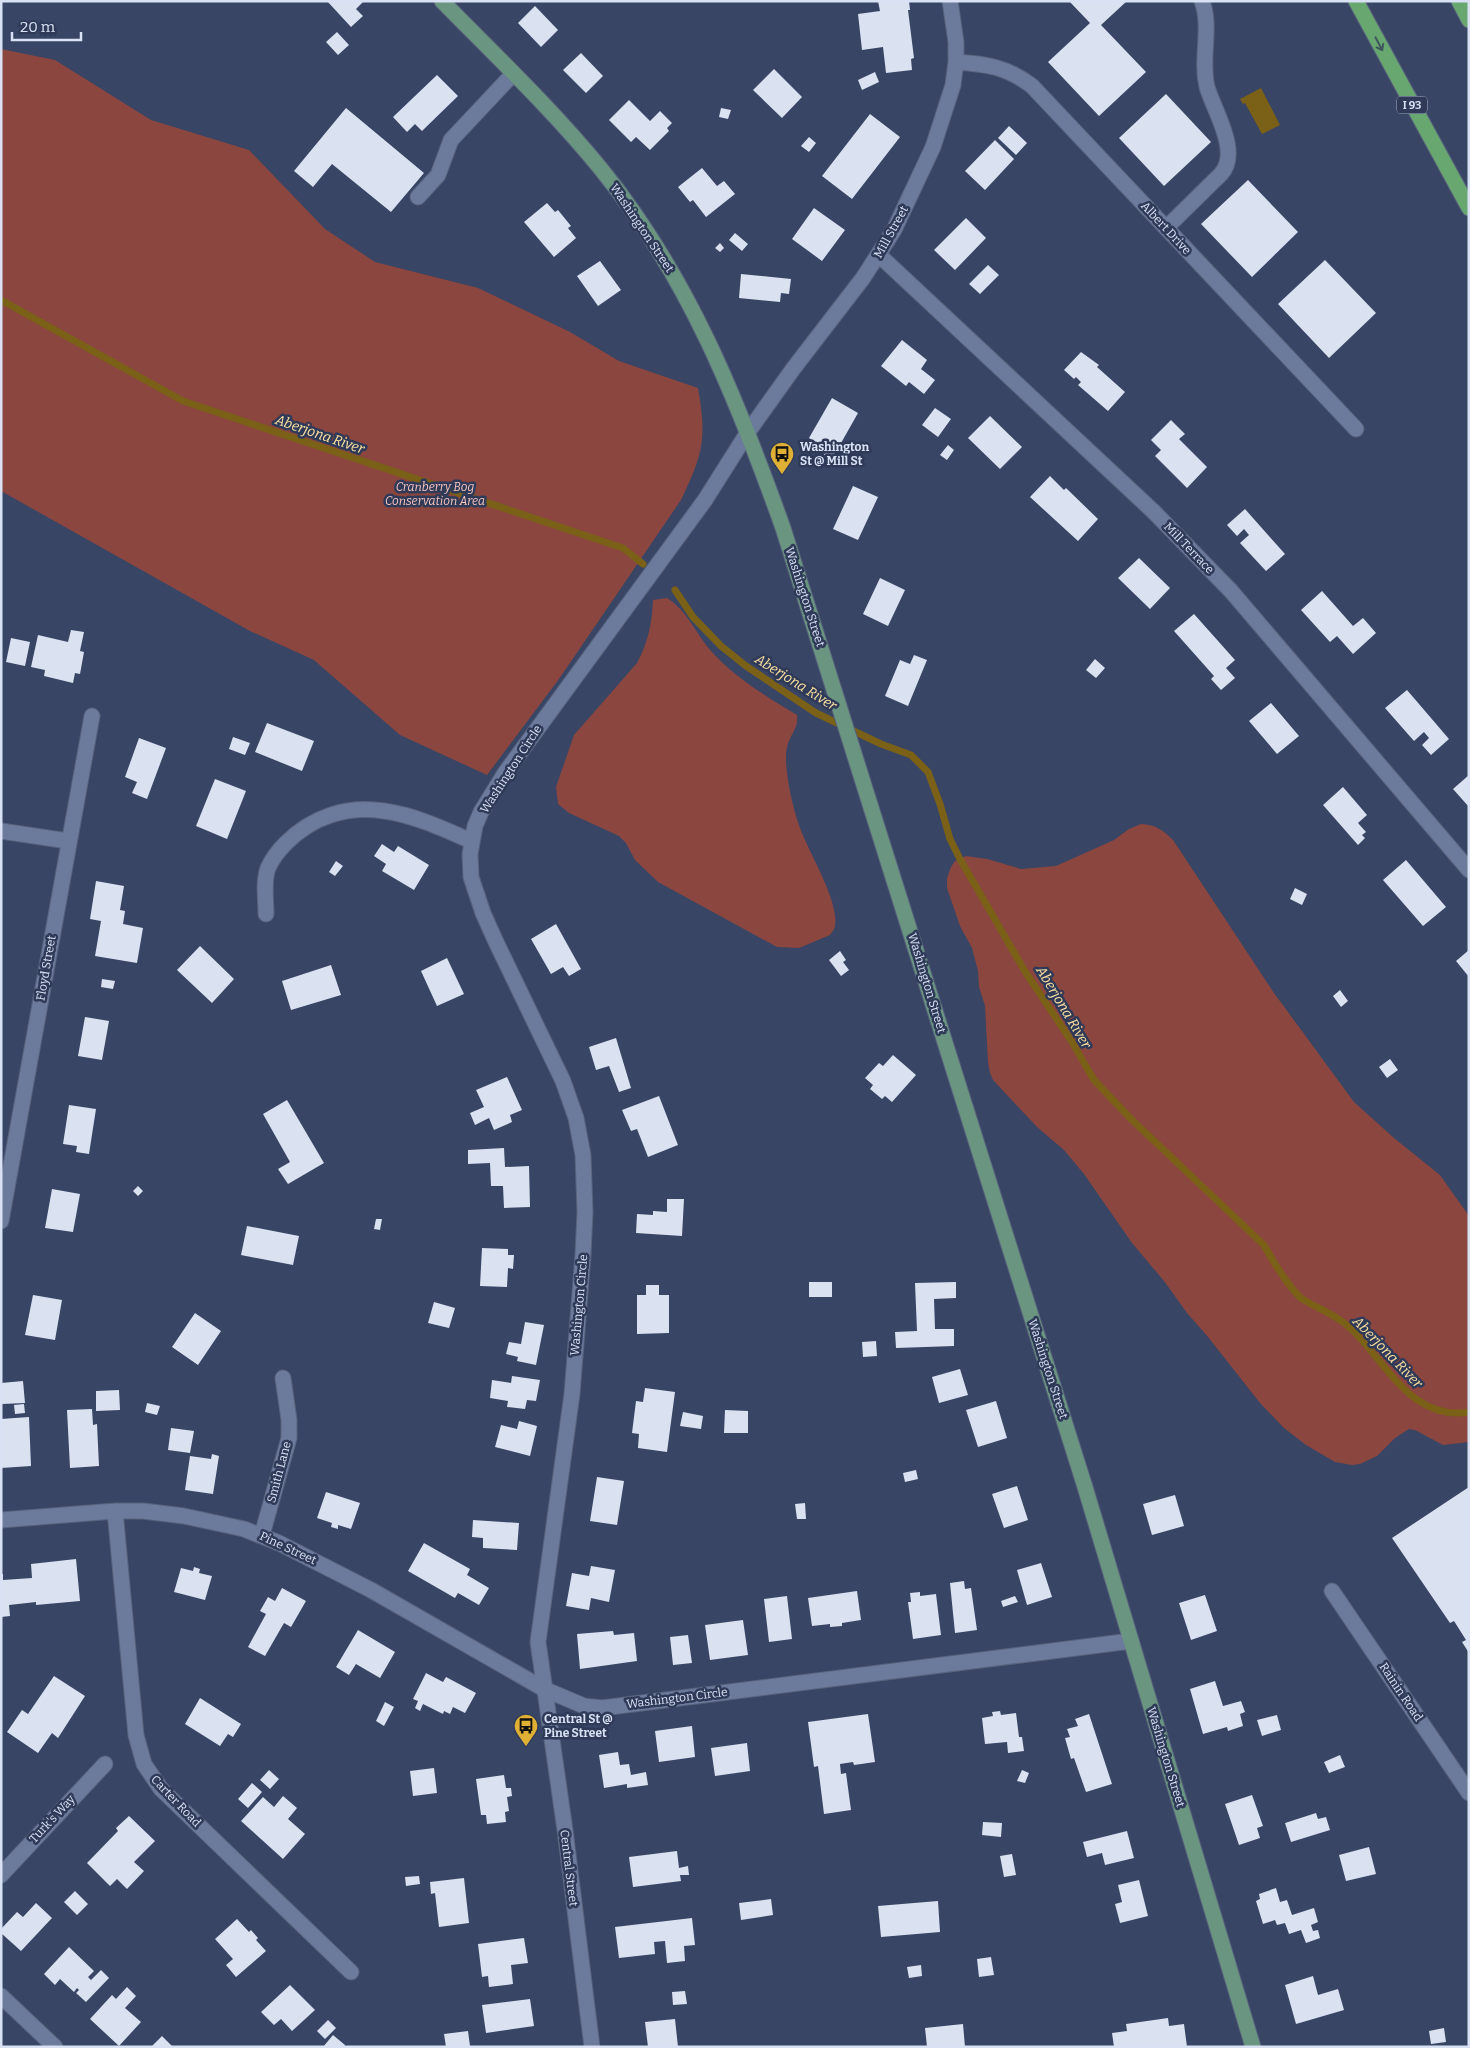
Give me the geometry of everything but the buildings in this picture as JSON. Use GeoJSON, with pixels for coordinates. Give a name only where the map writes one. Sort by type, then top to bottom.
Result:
{"type":"FeatureCollection","features":[{"type":"Feature","properties":{"kind":"highway","name":"I 93"},"geometry":{"type":"LineString","coordinates":[[1356,1],[1469,208]]}},
{"type":"Feature","properties":{"kind":"highway"},"geometry":{"type":"LineString","coordinates":[[1459,1],[1469,20]]}},
{"type":"Feature","properties":{"kind":"main road","name":"Washington Street"},"geometry":{"type":"LineString","coordinates":[[442,1],[601,169],[643,227],[668,266],[696,318],[748,432],[783,528],[1085,1487],[1253,2047]]}},
{"type":"Feature","properties":{"kind":"street","name":"Mill Street"},"geometry":{"type":"LineString","coordinates":[[748,432],[879,255],[898,223],[933,147],[948,106],[956,62],[956,42],[950,1]]}},
{"type":"Feature","properties":{"kind":"street"},"geometry":{"type":"LineString","coordinates":[[1166,228],[1226,170],[1230,158],[1228,145],[1206,82],[1205,16],[1202,1]]}},
{"type":"Feature","properties":{"kind":"street","name":"Albert Drive"},"geometry":{"type":"LineString","coordinates":[[956,62],[1004,69],[1032,86],[1356,429]]}},
{"type":"Feature","properties":{"kind":"street"},"geometry":{"type":"LineString","coordinates":[[418,197],[438,175],[451,140],[513,74]]}},
{"type":"Feature","properties":{"kind":"street","name":"Mill Terrace"},"geometry":{"type":"LineString","coordinates":[[879,255],[1154,512],[1206,564],[1469,870]]}},
{"type":"Feature","properties":{"kind":"street","name":"Washington Circle"},"geometry":{"type":"LineString","coordinates":[[748,432],[704,500],[501,780],[481,812],[472,841],[470,854],[471,877],[479,900],[496,942],[563,1081],[576,1118],[583,1156],[585,1212],[572,1394],[538,1633],[544,1689],[584,1706],[602,1708],[1132,1641]]}},
{"type":"Feature","properties":{"kind":"street","name":"Floyd Street"},"geometry":{"type":"LineString","coordinates":[[1,1221],[92,716]]}},
{"type":"Feature","properties":{"kind":"street"},"geometry":{"type":"LineString","coordinates":[[266,914],[266,877],[272,860],[302,828],[320,818],[352,810],[384,811],[439,827],[472,841]]}},
{"type":"Feature","properties":{"kind":"street"},"geometry":{"type":"LineString","coordinates":[[1,830],[68,841]]}},
{"type":"Feature","properties":{"kind":"street","name":"Smith Lane"},"geometry":{"type":"LineString","coordinates":[[262,1535],[289,1438],[289,1420],[283,1378]]}},
{"type":"Feature","properties":{"kind":"street","name":"Pine Street"},"geometry":{"type":"LineString","coordinates":[[1,1520],[115,1511],[142,1511],[184,1516],[225,1524],[262,1535],[371,1590],[544,1689]]}},
{"type":"Feature","properties":{"kind":"street","name":"Carter Road"},"geometry":{"type":"LineString","coordinates":[[115,1511],[136,1736],[144,1764],[161,1789],[351,1972]]}},
{"type":"Feature","properties":{"kind":"street","name":"Rainin Road"},"geometry":{"type":"LineString","coordinates":[[1332,1592],[1469,1793]]}},
{"type":"Feature","properties":{"kind":"street","name":"Central Street"},"geometry":{"type":"LineString","coordinates":[[544,1689],[565,1830],[592,2047]]}},
{"type":"Feature","properties":{"kind":"street","name":"Turk's Way"},"geometry":{"type":"LineString","coordinates":[[1,1875],[105,1764]]}},
{"type":"Feature","properties":{"kind":"street"},"geometry":{"type":"LineString","coordinates":[[1,1996],[55,2047]]}},
{"type":"Feature","properties":{"kind":"green space","name":"Cranberry Bog Conservation Area"},"geometry":{"type":"Polygon","coordinates":[[[1,49],[55,60],[151,120],[249,150],[325,229],[375,262],[478,288],[570,332],[619,361],[698,388],[702,421],[701,446],[694,470],[681,500],[559,679],[487,775],[400,735],[314,660],[250,631],[1,491],[1,49]]]}},
{"type":"Feature","properties":{"kind":"green space"},"geometry":{"type":"Polygon","coordinates":[[[667,598],[686,616],[711,651],[740,678],[797,715],[797,724],[787,747],[787,774],[798,822],[832,902],[835,925],[830,935],[799,948],[777,947],[658,882],[635,860],[626,843],[619,836],[569,813],[558,804],[556,787],[574,735],[637,663],[649,633],[653,600],[667,598]]]}},
{"type":"Feature","properties":{"kind":"green space"},"geometry":{"type":"Polygon","coordinates":[[[1141,824],[1159,829],[1173,840],[1274,993],[1354,1102],[1394,1138],[1440,1175],[1469,1216],[1469,1442],[1443,1445],[1415,1430],[1409,1429],[1395,1438],[1377,1456],[1360,1464],[1352,1465],[1335,1462],[1306,1445],[1284,1428],[1260,1403],[1132,1243],[1084,1174],[1064,1150],[1037,1127],[993,1080],[988,1062],[985,1006],[979,987],[978,971],[972,948],[960,926],[947,888],[947,878],[951,867],[955,861],[966,856],[987,859],[1021,869],[1056,866],[1114,840],[1129,829],[1141,824]]]}},
{"type":"Feature","properties":{"kind":"shaded area"},"geometry":{"type":"Polygon","coordinates":[[[1261,88],[1280,125],[1262,134],[1245,103],[1243,104],[1240,99],[1261,88]]]}},
{"type":"Feature","properties":{"kind":"waterway","name":"Aberjona River"},"geometry":{"type":"LineString","coordinates":[[1,300],[183,401],[623,548],[643,564]]}},
{"type":"Feature","properties":{"kind":"waterway","name":"Aberjona River"},"geometry":{"type":"LineString","coordinates":[[675,590],[693,617],[721,646],[746,666],[816,713],[881,744],[911,755],[928,772],[950,839],[960,859],[1026,973],[1072,1042],[1094,1080],[1131,1119],[1264,1245],[1282,1275],[1299,1296],[1345,1323],[1363,1341],[1388,1372],[1415,1399],[1431,1408],[1449,1413],[1469,1412]]}},
{"type":"Feature","properties":{"kind":"place","name":"Washington St @ Mill St"},"geometry":{"type":"Point","coordinates":[782,475]}},
{"type":"Feature","properties":{"kind":"place","name":"Central St @ Pine Street"},"geometry":{"type":"Point","coordinates":[526,1747]}}]}
